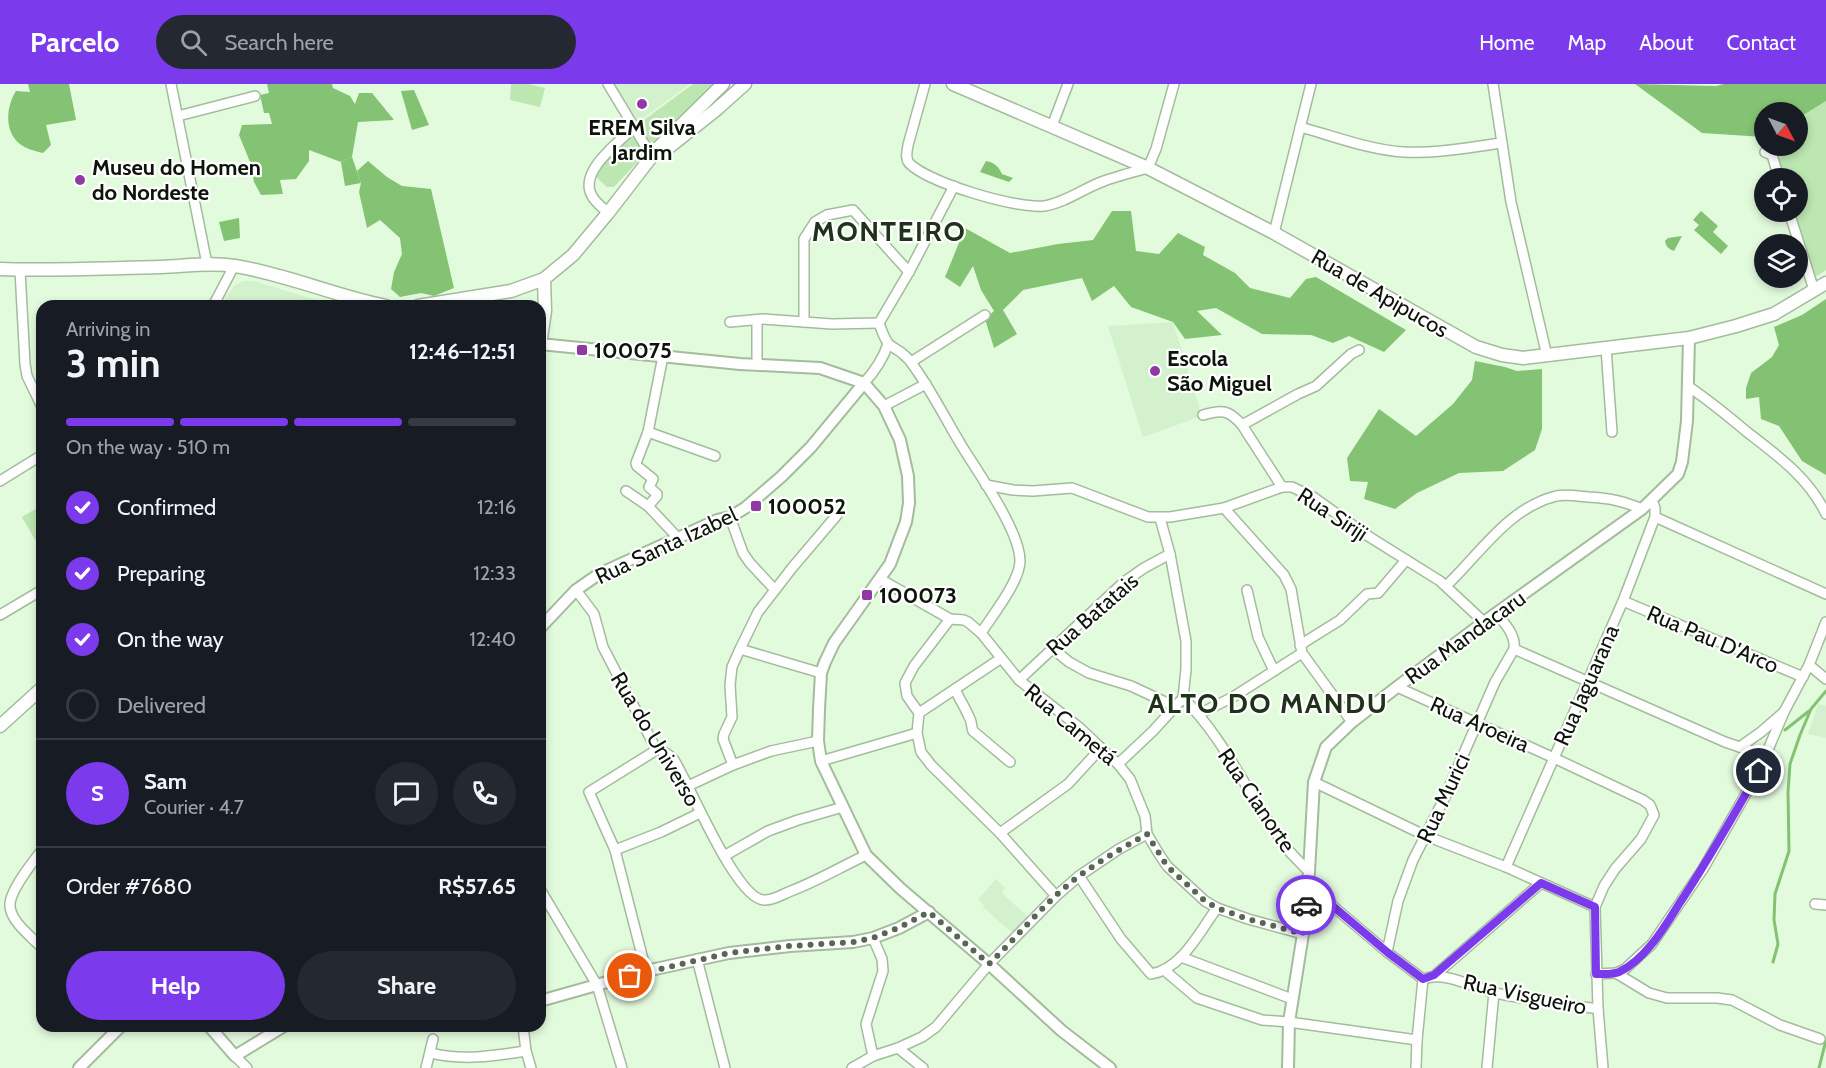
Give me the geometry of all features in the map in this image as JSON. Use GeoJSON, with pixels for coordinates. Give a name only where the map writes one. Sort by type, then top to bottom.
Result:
{"type":"FeatureCollection","features":[{"type":"Feature","properties":{"kind":"main road"},"geometry":{"type":"LineString","coordinates":[[455,300],[511,291],[544,279],[573,255],[659,147],[723,84]]}},
{"type":"Feature","properties":{"kind":"main road"},"geometry":{"type":"LineString","coordinates":[[717,109],[734,84]]}},
{"type":"Feature","properties":{"kind":"main road"},"geometry":{"type":"LineString","coordinates":[[652,157],[668,148],[745,84]]}},
{"type":"Feature","properties":{"kind":"main road","name":"Rua de Apipucos"},"geometry":{"type":"LineString","coordinates":[[953,84],[1148,168],[1274,233],[1476,347],[1502,356],[1523,358],[1547,356],[1689,338],[1774,314],[1826,283]]}},
{"type":"Feature","properties":{"kind":"main road"},"geometry":{"type":"LineString","coordinates":[[0,269],[173,267],[207,264],[234,266],[364,300]]}},
{"type":"Feature","properties":{"kind":"main road"},"geometry":{"type":"LineString","coordinates":[[544,279],[545,300]]}},
{"type":"Feature","properties":{"kind":"main road"},"geometry":{"type":"LineString","coordinates":[[0,726],[36,693]]}},
{"type":"Feature","properties":{"kind":"street"},"geometry":{"type":"LineString","coordinates":[[171,84],[207,264]]}},
{"type":"Feature","properties":{"kind":"street"},"geometry":{"type":"LineString","coordinates":[[608,84],[652,157]]}},
{"type":"Feature","properties":{"kind":"street"},"geometry":{"type":"LineString","coordinates":[[925,84],[908,146],[907,160],[933,178],[954,186],[998,200],[1046,206],[1062,201],[1103,181],[1148,168],[1156,149],[1174,84]]}},
{"type":"Feature","properties":{"kind":"street"},"geometry":{"type":"LineString","coordinates":[[1052,126],[1068,84]]}},
{"type":"Feature","properties":{"kind":"street"},"geometry":{"type":"LineString","coordinates":[[1274,233],[1311,84]]}},
{"type":"Feature","properties":{"kind":"street"},"geometry":{"type":"LineString","coordinates":[[1493,84],[1511,202],[1547,356]]}},
{"type":"Feature","properties":{"kind":"street"},"geometry":{"type":"LineString","coordinates":[[177,116],[255,96]]}},
{"type":"Feature","properties":{"kind":"street"},"geometry":{"type":"LineString","coordinates":[[1300,127],[1371,147],[1402,152],[1429,153],[1502,143]]}},
{"type":"Feature","properties":{"kind":"street"},"geometry":{"type":"LineString","coordinates":[[608,213],[591,195],[591,173],[633,128]]}},
{"type":"Feature","properties":{"kind":"street"},"geometry":{"type":"LineString","coordinates":[[879,322],[909,272],[954,186]]}},
{"type":"Feature","properties":{"kind":"street"},"geometry":{"type":"LineString","coordinates":[[804,322],[804,239],[815,222],[827,215],[853,210],[909,272]]}},
{"type":"Feature","properties":{"kind":"street"},"geometry":{"type":"LineString","coordinates":[[1792,222],[1814,290]]}},
{"type":"Feature","properties":{"kind":"street"},"geometry":{"type":"LineString","coordinates":[[216,300],[234,266]]}},
{"type":"Feature","properties":{"kind":"street"},"geometry":{"type":"LineString","coordinates":[[20,270],[25,364],[27,376],[36,395]]}},
{"type":"Feature","properties":{"kind":"street"},"geometry":{"type":"LineString","coordinates":[[911,363],[985,315]]}},
{"type":"Feature","properties":{"kind":"street"},"geometry":{"type":"LineString","coordinates":[[730,322],[757,320],[832,324],[879,322]]}},
{"type":"Feature","properties":{"kind":"street"},"geometry":{"type":"LineString","coordinates":[[757,320],[757,364]]}},
{"type":"Feature","properties":{"kind":"street"},"geometry":{"type":"LineString","coordinates":[[879,322],[888,344],[903,353],[926,384],[986,485],[1013,535],[1020,561],[1010,587],[981,633],[964,620],[950,619],[880,579]]}},
{"type":"Feature","properties":{"kind":"street"},"geometry":{"type":"LineString","coordinates":[[1689,338],[1689,387],[1710,401],[1796,472],[1819,499],[1826,514]]}},
{"type":"Feature","properties":{"kind":"street"},"geometry":{"type":"LineString","coordinates":[[864,383],[884,356],[888,344]]}},
{"type":"Feature","properties":{"kind":"street"},"geometry":{"type":"LineString","coordinates":[[546,346],[820,368],[864,383],[884,406],[900,440],[906,461],[909,503],[906,522],[890,564],[834,643],[821,673],[818,741],[821,761],[866,855],[901,889],[989,964],[1062,1031],[1110,1068]]}},
{"type":"Feature","properties":{"kind":"street"},"geometry":{"type":"LineString","coordinates":[[1606,348],[1612,432]]}},
{"type":"Feature","properties":{"kind":"street"},"geometry":{"type":"LineString","coordinates":[[1242,425],[1316,386],[1350,354],[1359,350]]}},
{"type":"Feature","properties":{"kind":"street"},"geometry":{"type":"LineString","coordinates":[[648,506],[657,496],[649,487],[653,479],[636,464],[648,432],[663,356]]}},
{"type":"Feature","properties":{"kind":"street","name":"Rua Santa Izabel"},"geometry":{"type":"LineString","coordinates":[[546,622],[576,590],[599,574],[717,520],[730,517],[755,501],[811,447],[864,383]]}},
{"type":"Feature","properties":{"kind":"street"},"geometry":{"type":"LineString","coordinates":[[884,406],[926,384]]}},
{"type":"Feature","properties":{"kind":"street","name":"Rua Mandacaru"},"geometry":{"type":"LineString","coordinates":[[1288,1068],[1289,1022],[1308,885],[1314,782],[1326,747],[1352,722],[1397,687],[1642,510],[1665,488],[1680,468],[1689,387]]}},
{"type":"Feature","properties":{"kind":"street"},"geometry":{"type":"LineString","coordinates":[[1203,415],[1224,411],[1230,413],[1242,425],[1282,487]]}},
{"type":"Feature","properties":{"kind":"street"},"geometry":{"type":"LineString","coordinates":[[648,432],[714,456]]}},
{"type":"Feature","properties":{"kind":"street"},"geometry":{"type":"LineString","coordinates":[[0,481],[36,459]]}},
{"type":"Feature","properties":{"kind":"street"},"geometry":{"type":"LineString","coordinates":[[986,485],[1013,490],[1072,488],[1136,513],[1160,518],[1170,554],[1186,641],[1183,698],[1118,764]]}},
{"type":"Feature","properties":{"kind":"street","name":"Rua Siriji"},"geometry":{"type":"LineString","coordinates":[[1160,518],[1224,508],[1282,487],[1292,487],[1313,497],[1368,536],[1446,586],[1484,622]]}},
{"type":"Feature","properties":{"kind":"street"},"geometry":{"type":"LineString","coordinates":[[626,491],[648,506],[678,538]]}},
{"type":"Feature","properties":{"kind":"street"},"geometry":{"type":"LineString","coordinates":[[1446,586],[1506,523],[1521,511],[1540,502],[1558,496],[1604,498],[1623,501],[1642,510]]}},
{"type":"Feature","properties":{"kind":"street"},"geometry":{"type":"LineString","coordinates":[[1652,500],[1655,517],[1826,594]]}},
{"type":"Feature","properties":{"kind":"street"},"geometry":{"type":"LineString","coordinates":[[1224,508],[1284,575],[1291,589],[1301,649],[1352,722]]}},
{"type":"Feature","properties":{"kind":"street"},"geometry":{"type":"LineString","coordinates":[[733,765],[723,739],[731,720],[732,667],[758,612],[837,514]]}},
{"type":"Feature","properties":{"kind":"street"},"geometry":{"type":"LineString","coordinates":[[730,517],[746,558],[758,574],[775,590]]}},
{"type":"Feature","properties":{"kind":"street","name":"Rua Jaguarana"},"geometry":{"type":"LineString","coordinates":[[1506,867],[1589,681],[1655,517]]}},
{"type":"Feature","properties":{"kind":"street","name":"Rua Batatais"},"geometry":{"type":"LineString","coordinates":[[1019,680],[1124,582],[1170,554]]}},
{"type":"Feature","properties":{"kind":"street"},"geometry":{"type":"LineString","coordinates":[[1199,714],[1233,697],[1274,671],[1340,620],[1367,594],[1378,593],[1406,560]]}},
{"type":"Feature","properties":{"kind":"street","name":"Rua do Universo"},"geometry":{"type":"LineString","coordinates":[[576,590],[594,614],[603,647],[658,749],[672,757],[724,856],[741,882],[756,898],[765,900],[774,898],[866,855]]}},
{"type":"Feature","properties":{"kind":"street"},"geometry":{"type":"LineString","coordinates":[[1247,590],[1258,637],[1274,671]]}},
{"type":"Feature","properties":{"kind":"street"},"geometry":{"type":"LineString","coordinates":[[0,615],[36,594]]}},
{"type":"Feature","properties":{"kind":"street","name":"Rua Pau D'Arco"},"geometry":{"type":"LineString","coordinates":[[1623,600],[1803,677]]}},
{"type":"Feature","properties":{"kind":"street"},"geometry":{"type":"LineString","coordinates":[[1497,614],[1513,635],[1514,649],[1675,720],[1766,756]]}},
{"type":"Feature","properties":{"kind":"street"},"geometry":{"type":"LineString","coordinates":[[950,619],[914,666],[905,683],[907,696],[919,713],[917,733],[921,752],[930,765],[1000,833],[1056,896]]}},
{"type":"Feature","properties":{"kind":"street"},"geometry":{"type":"LineString","coordinates":[[1616,974],[1652,944],[1703,869],[1766,756],[1784,712],[1809,665],[1826,622]]}},
{"type":"Feature","properties":{"kind":"street","name":"Rua Cametá"},"geometry":{"type":"LineString","coordinates":[[981,633],[1019,680],[1080,728],[1118,764],[1130,779],[1145,816],[1147,834],[1167,866],[1205,901],[1217,908],[1303,934]]}},
{"type":"Feature","properties":{"kind":"street"},"geometry":{"type":"LineString","coordinates":[[1052,648],[1069,662],[1089,673],[1131,686],[1176,707]]}},
{"type":"Feature","properties":{"kind":"street"},"geometry":{"type":"LineString","coordinates":[[740,649],[821,673]]}},
{"type":"Feature","properties":{"kind":"street","name":"Rua Murici"},"geometry":{"type":"LineString","coordinates":[[1387,952],[1398,901],[1413,860],[1495,682],[1514,649]]}},
{"type":"Feature","properties":{"kind":"street"},"geometry":{"type":"LineString","coordinates":[[919,713],[1000,659]]}},
{"type":"Feature","properties":{"kind":"street"},"geometry":{"type":"LineString","coordinates":[[1809,665],[1826,679]]}},
{"type":"Feature","properties":{"kind":"street","name":"Rua Aroeira"},"geometry":{"type":"LineString","coordinates":[[1397,687],[1554,758],[1650,805],[1654,815],[1641,839],[1615,869],[1604,886],[1595,907]]}},
{"type":"Feature","properties":{"kind":"street"},"geometry":{"type":"LineString","coordinates":[[955,689],[971,719],[973,731],[1010,762]]}},
{"type":"Feature","properties":{"kind":"street","name":"Rua Cianorte"},"geometry":{"type":"LineString","coordinates":[[1183,698],[1199,714],[1273,829],[1309,872]]}},
{"type":"Feature","properties":{"kind":"street"},"geometry":{"type":"LineString","coordinates":[[1740,747],[1784,712]]}},
{"type":"Feature","properties":{"kind":"street"},"geometry":{"type":"LineString","coordinates":[[821,761],[917,733]]}},
{"type":"Feature","properties":{"kind":"street"},"geometry":{"type":"LineString","coordinates":[[687,786],[771,751],[818,741]]}},
{"type":"Feature","properties":{"kind":"street"},"geometry":{"type":"LineString","coordinates":[[1000,833],[1068,784],[1101,748]]}},
{"type":"Feature","properties":{"kind":"street"},"geometry":{"type":"LineString","coordinates":[[646,971],[615,850],[590,792],[658,749]]}},
{"type":"Feature","properties":{"kind":"street"},"geometry":{"type":"LineString","coordinates":[[1314,782],[1426,836],[1506,867],[1595,907],[1596,974],[1603,1068]]}},
{"type":"Feature","properties":{"kind":"street"},"geometry":{"type":"LineString","coordinates":[[724,856],[768,831],[843,807]]}},
{"type":"Feature","properties":{"kind":"street"},"geometry":{"type":"LineString","coordinates":[[615,850],[661,832],[700,813]]}},
{"type":"Feature","properties":{"kind":"street"},"geometry":{"type":"LineString","coordinates":[[852,1068],[873,1056],[922,1037],[936,1027],[989,964],[1056,896],[1079,876],[1119,849],[1147,834]]}},
{"type":"Feature","properties":{"kind":"street"},"geometry":{"type":"LineString","coordinates":[[36,858],[20,880],[10,900],[13,916],[36,941]]}},
{"type":"Feature","properties":{"kind":"street"},"geometry":{"type":"LineString","coordinates":[[1079,876],[1121,939],[1151,974],[1164,970],[1181,957],[1217,908]]}},
{"type":"Feature","properties":{"kind":"street"},"geometry":{"type":"LineString","coordinates":[[1434,975],[1541,883]]}},
{"type":"Feature","properties":{"kind":"street"},"geometry":{"type":"LineString","coordinates":[[1308,885],[1387,952],[1423,979],[1416,1068]]}},
{"type":"Feature","properties":{"kind":"street"},"geometry":{"type":"LineString","coordinates":[[546,899],[597,985],[622,1068]]}},
{"type":"Feature","properties":{"kind":"street"},"geometry":{"type":"LineString","coordinates":[[1815,904],[1826,905]]}},
{"type":"Feature","properties":{"kind":"street"},"geometry":{"type":"LineString","coordinates":[[546,999],[697,959],[729,953],[853,942],[873,938],[929,912]]}},
{"type":"Feature","properties":{"kind":"street"},"geometry":{"type":"LineString","coordinates":[[873,938],[882,959],[883,971],[866,1024],[873,1056]]}},
{"type":"Feature","properties":{"kind":"street"},"geometry":{"type":"LineString","coordinates":[[1181,957],[1292,999]]}},
{"type":"Feature","properties":{"kind":"street"},"geometry":{"type":"LineString","coordinates":[[697,959],[724,1068]]}},
{"type":"Feature","properties":{"kind":"street"},"geometry":{"type":"LineString","coordinates":[[1164,970],[1203,1001],[1262,1020],[1417,1040]]}},
{"type":"Feature","properties":{"kind":"street"},"geometry":{"type":"LineString","coordinates":[[1596,974],[1616,974],[1649,993],[1667,998],[1731,1000],[1780,1025],[1820,1038]]}},
{"type":"Feature","properties":{"kind":"street","name":"Rua Visgueiro"},"geometry":{"type":"LineString","coordinates":[[1423,979],[1434,975],[1494,992],[1598,1009]]}},
{"type":"Feature","properties":{"kind":"street"},"geometry":{"type":"LineString","coordinates":[[1487,1068],[1494,992]]}},
{"type":"Feature","properties":{"kind":"street"},"geometry":{"type":"LineString","coordinates":[[78,1068],[113,1032]]}},
{"type":"Feature","properties":{"kind":"street"},"geometry":{"type":"LineString","coordinates":[[214,1032],[247,1068]]}},
{"type":"Feature","properties":{"kind":"street"},"geometry":{"type":"LineString","coordinates":[[235,1056],[274,1032]]}},
{"type":"Feature","properties":{"kind":"street"},"geometry":{"type":"LineString","coordinates":[[523,1032],[525,1051],[531,1068]]}},
{"type":"Feature","properties":{"kind":"street"},"geometry":{"type":"LineString","coordinates":[[426,1068],[433,1039]]}},
{"type":"Feature","properties":{"kind":"street"},"geometry":{"type":"LineString","coordinates":[[898,1048],[923,1068]]}},
{"type":"Feature","properties":{"kind":"street"},"geometry":{"type":"LineString","coordinates":[[431,1053],[460,1057],[488,1057],[525,1051]]}},
{"type":"Feature","properties":{"kind":"shaded area"},"geometry":{"type":"Polygon","coordinates":[[[28,84],[69,84],[76,120],[46,125],[51,145],[43,153],[20,144],[9,126],[9,111],[13,97],[16,91],[30,92],[28,84]]]}},
{"type":"Feature","properties":{"kind":"shaded area"},"geometry":{"type":"Polygon","coordinates":[[[267,84],[332,84],[333,88],[350,96],[355,104],[359,93],[372,93],[394,120],[358,122],[352,157],[341,162],[309,150],[309,161],[296,179],[280,180],[283,194],[261,195],[254,182],[250,162],[239,135],[242,125],[272,124],[269,113],[264,113],[260,95],[269,93],[267,84]]]}},
{"type":"Feature","properties":{"kind":"shaded area"},"geometry":{"type":"Polygon","coordinates":[[[511,84],[529,84],[545,88],[540,107],[510,100],[511,84]]]}},
{"type":"Feature","properties":{"kind":"shaded area","name":"EREM Silva Jardim"},"geometry":{"type":"Polygon","coordinates":[[[610,84],[690,84],[634,125],[610,84]]]}},
{"type":"Feature","properties":{"kind":"shaded area"},"geometry":{"type":"Polygon","coordinates":[[[693,84],[715,84],[658,142],[649,142],[639,129],[640,123],[693,84]]]}},
{"type":"Feature","properties":{"kind":"shaded area"},"geometry":{"type":"Polygon","coordinates":[[[1635,84],[1716,86],[1724,84],[1826,84],[1826,101],[1808,112],[1808,102],[1754,102],[1754,136],[1702,133],[1635,84]]]}},
{"type":"Feature","properties":{"kind":"shaded area"},"geometry":{"type":"Polygon","coordinates":[[[414,90],[429,125],[412,130],[401,91],[414,90]]]}},
{"type":"Feature","properties":{"kind":"shaded area"},"geometry":{"type":"Polygon","coordinates":[[[1826,101],[1826,270],[1817,276],[1811,273],[1808,263],[1808,234],[1799,234],[1796,222],[1808,222],[1808,168],[1781,168],[1777,156],[1808,156],[1808,112],[1826,101]]]}},
{"type":"Feature","properties":{"kind":"shaded area"},"geometry":{"type":"Polygon","coordinates":[[[632,133],[643,152],[642,157],[614,187],[607,187],[593,174],[596,168],[632,133]]]}},
{"type":"Feature","properties":{"kind":"shaded area"},"geometry":{"type":"Polygon","coordinates":[[[352,157],[361,183],[345,186],[341,162],[352,157]]]}},
{"type":"Feature","properties":{"kind":"shaded area"},"geometry":{"type":"Polygon","coordinates":[[[368,161],[402,186],[431,189],[454,288],[434,296],[421,293],[400,297],[391,289],[394,272],[402,254],[400,238],[380,220],[367,228],[359,192],[361,183],[357,171],[368,161]]]}},
{"type":"Feature","properties":{"kind":"shaded area"},"geometry":{"type":"Polygon","coordinates":[[[986,161],[996,165],[1002,174],[1013,178],[1009,182],[980,172],[986,161]]]}},
{"type":"Feature","properties":{"kind":"shaded area"},"geometry":{"type":"Polygon","coordinates":[[[1112,211],[1131,211],[1136,251],[1159,254],[1178,233],[1205,247],[1203,255],[1235,273],[1250,288],[1290,298],[1306,279],[1316,277],[1406,330],[1384,352],[1349,336],[1333,343],[1311,335],[1262,334],[1216,308],[1197,311],[1222,335],[1185,339],[1173,322],[1131,307],[1114,286],[1092,301],[1082,278],[1023,290],[1003,310],[1017,334],[994,348],[985,319],[994,311],[981,290],[973,266],[960,287],[945,277],[965,228],[1010,253],[1093,240],[1112,211]]]}},
{"type":"Feature","properties":{"kind":"shaded area"},"geometry":{"type":"Polygon","coordinates":[[[1701,211],[1718,226],[1713,232],[1728,246],[1721,254],[1694,230],[1699,225],[1693,220],[1701,211]]]}},
{"type":"Feature","properties":{"kind":"shaded area"},"geometry":{"type":"Polygon","coordinates":[[[239,218],[240,238],[224,241],[219,222],[239,218]]]}},
{"type":"Feature","properties":{"kind":"shaded area"},"geometry":{"type":"Polygon","coordinates":[[[1682,236],[1674,251],[1669,249],[1665,241],[1668,238],[1682,236]]]}},
{"type":"Feature","properties":{"kind":"shaded area"},"geometry":{"type":"Polygon","coordinates":[[[243,281],[254,281],[316,300],[224,300],[234,286],[243,281]]]}},
{"type":"Feature","properties":{"kind":"shaded area"},"geometry":{"type":"Polygon","coordinates":[[[1826,299],[1826,475],[1802,461],[1779,426],[1761,419],[1759,397],[1746,399],[1746,388],[1751,373],[1772,357],[1779,345],[1774,327],[1802,315],[1826,299]]]}},
{"type":"Feature","properties":{"kind":"shaded area","name":"Escola São Miguel"},"geometry":{"type":"Polygon","coordinates":[[[1173,322],[1202,416],[1143,437],[1108,326],[1173,322]]]}},
{"type":"Feature","properties":{"kind":"shaded area"},"geometry":{"type":"Polygon","coordinates":[[[1475,361],[1517,371],[1542,369],[1542,429],[1535,450],[1503,471],[1459,473],[1417,493],[1395,509],[1364,499],[1368,482],[1350,481],[1347,458],[1379,409],[1416,436],[1453,404],[1472,380],[1475,361]]]}},
{"type":"Feature","properties":{"kind":"shaded area"},"geometry":{"type":"Polygon","coordinates":[[[36,509],[36,542],[22,517],[36,509]]]}},
{"type":"Feature","properties":{"kind":"shaded area"},"geometry":{"type":"Polygon","coordinates":[[[1818,704],[1826,706],[1826,738],[1808,734],[1818,704]]]}},
{"type":"Feature","properties":{"kind":"shaded area"},"geometry":{"type":"Polygon","coordinates":[[[996,879],[1005,888],[1002,893],[1028,917],[1012,933],[983,907],[984,905],[978,899],[996,879]]]}},
{"type":"Feature","properties":{"kind":"waterway"},"geometry":{"type":"LineString","coordinates":[[1773,962],[1778,944],[1774,920],[1775,894],[1789,851],[1790,764],[1811,709],[1826,691]]}},
{"type":"Feature","properties":{"kind":"waterway"},"geometry":{"type":"LineString","coordinates":[[1785,730],[1809,711]]}},
{"type":"Feature","properties":{"kind":"waterway"},"geometry":{"type":"LineString","coordinates":[[1819,1068],[1826,1040]]}},
{"type":"Feature","properties":{"kind":"way so far"},"geometry":{"type":"LineString","coordinates":[[630,976],[729,953],[853,942],[873,938],[929,912],[989,964],[1079,876],[1119,849],[1147,834],[1167,866],[1180,880],[1217,908],[1303,934],[1306,905]]}},
{"type":"Feature","properties":{"kind":"place","name":"EREM Silva Jardim"},"geometry":{"type":"Point","coordinates":[642,104]}},
{"type":"Feature","properties":{"kind":"place","name":"Museu do Homen do Nordeste"},"geometry":{"type":"Point","coordinates":[80,180]}},
{"type":"Feature","properties":{"kind":"place","name":"100075"},"geometry":{"type":"Point","coordinates":[582,350]}},
{"type":"Feature","properties":{"kind":"place","name":"Escola São Miguel"},"geometry":{"type":"Point","coordinates":[1155,371]}},
{"type":"Feature","properties":{"kind":"place","name":"100052"},"geometry":{"type":"Point","coordinates":[756,506]}},
{"type":"Feature","properties":{"kind":"place","name":"100073"},"geometry":{"type":"Point","coordinates":[867,595]}},
{"type":"Feature","properties":{"kind":"district","name":"MONTEIRO"},"geometry":{"type":"Point","coordinates":[889,231]}},
{"type":"Feature","properties":{"kind":"district","name":"ALTO DO MANDU"},"geometry":{"type":"Point","coordinates":[1268,703]}},
{"type":"Feature","properties":{"kind":"route"},"geometry":{"type":"LineString","coordinates":[[1306,905],[1308,885],[1387,952],[1423,979],[1434,975],[1541,883],[1595,907],[1596,974],[1616,974],[1643,953],[1663,929],[1703,869],[1759,771]]}}]}
